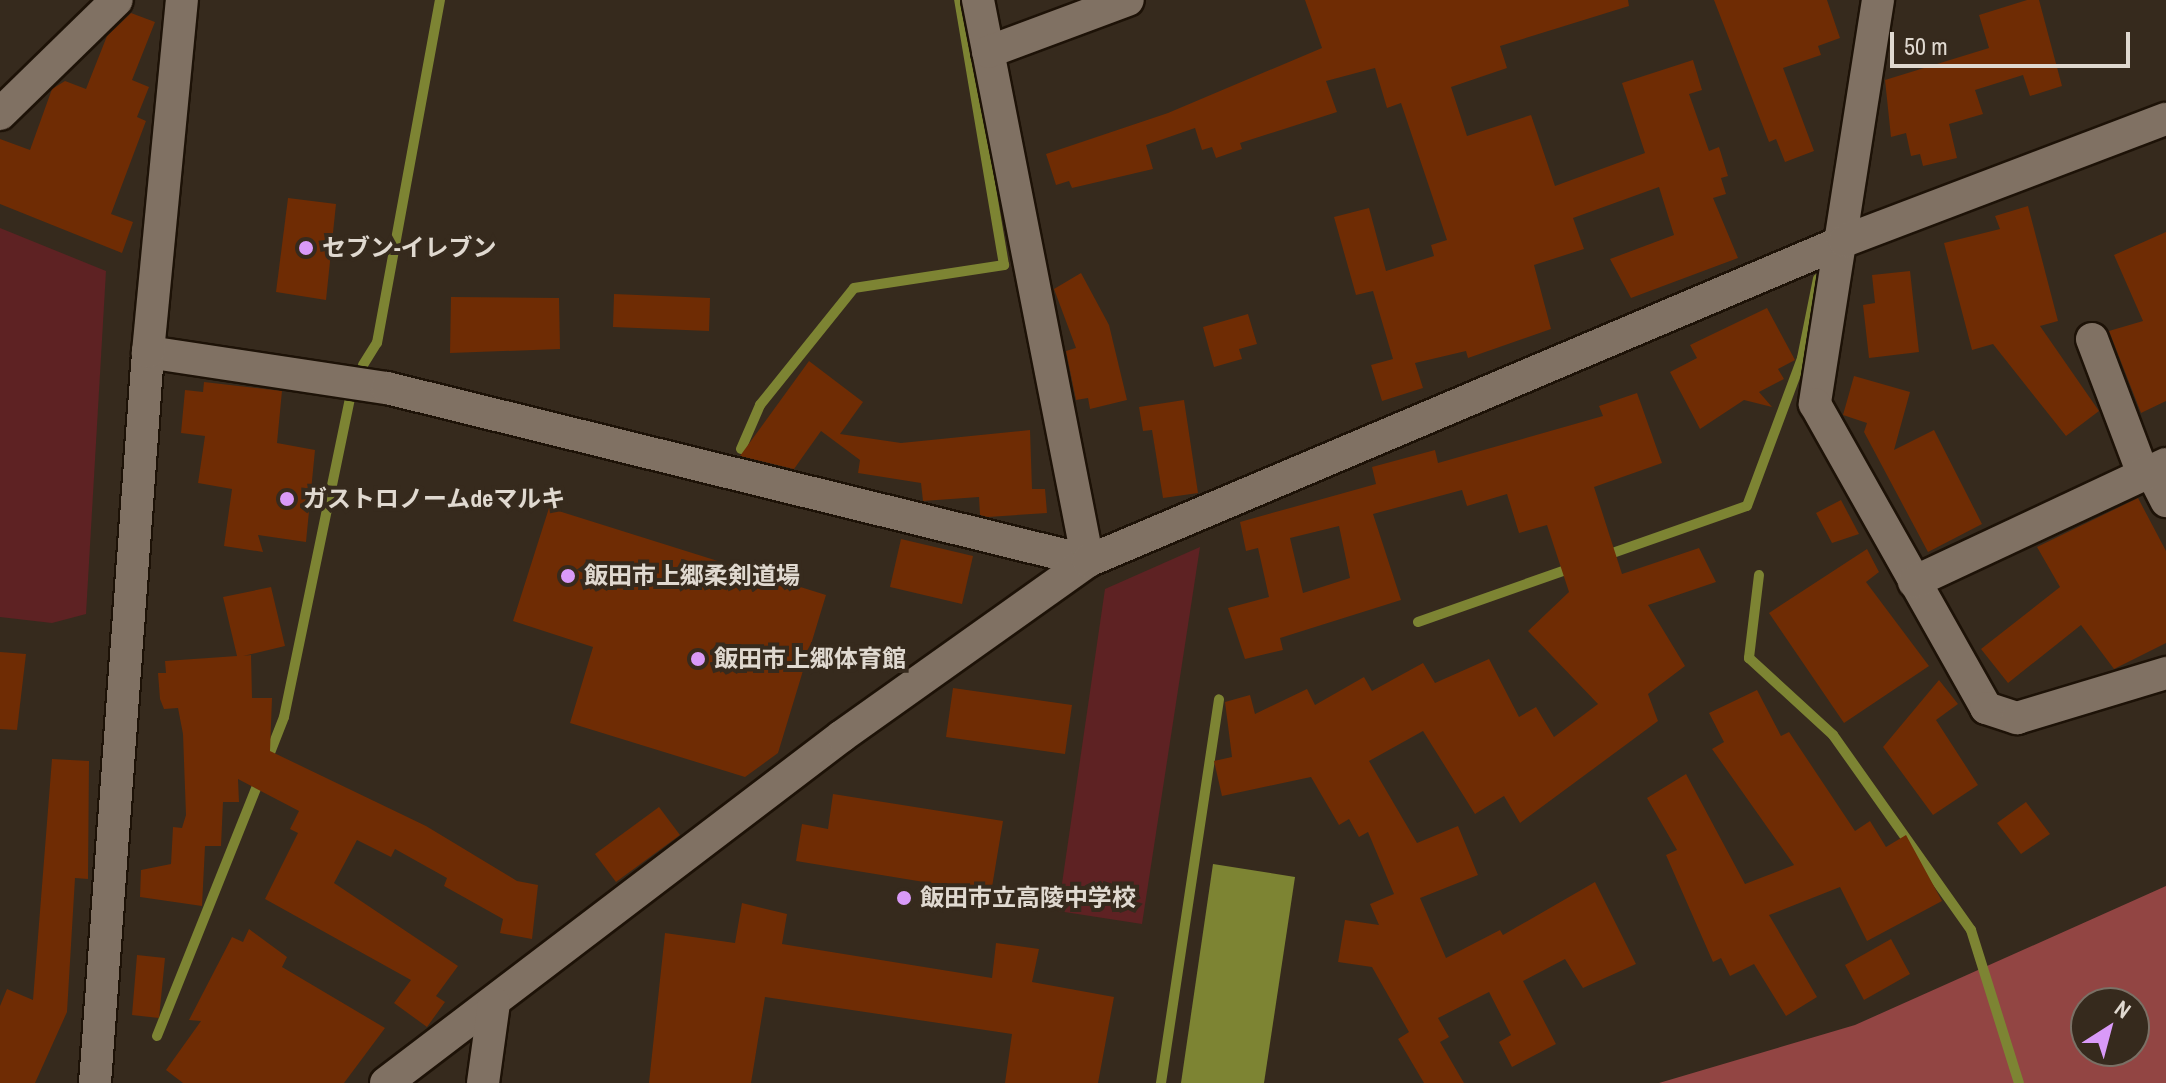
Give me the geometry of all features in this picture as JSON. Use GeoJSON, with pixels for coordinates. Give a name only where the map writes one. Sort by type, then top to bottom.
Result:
{"type":"FeatureCollection","features":[{"type":"Feature","properties":{"kind":"street"},"geometry":{"type":"LineString","coordinates":[[0,114],[117,0]]}},
{"type":"Feature","properties":{"kind":"street"},"geometry":{"type":"LineString","coordinates":[[95,1083],[148,352],[182,0]]}},
{"type":"Feature","properties":{"kind":"street"},"geometry":{"type":"LineString","coordinates":[[978,0],[1088,561]]}},
{"type":"Feature","properties":{"kind":"street"},"geometry":{"type":"LineString","coordinates":[[988,52],[1128,0]]}},
{"type":"Feature","properties":{"kind":"street"},"geometry":{"type":"LineString","coordinates":[[1878,0],[1844,241],[1815,404],[1986,708],[2017,718],[2166,673]]}},
{"type":"Feature","properties":{"kind":"street"},"geometry":{"type":"LineString","coordinates":[[386,1083],[842,736],[1088,561],[1844,241],[2166,119]]}},
{"type":"Feature","properties":{"kind":"street"},"geometry":{"type":"LineString","coordinates":[[2092,339],[2166,501]]}},
{"type":"Feature","properties":{"kind":"street"},"geometry":{"type":"LineString","coordinates":[[148,352],[387,388],[1088,561]]}},
{"type":"Feature","properties":{"kind":"street"},"geometry":{"type":"LineString","coordinates":[[1914,582],[2153,469]]}},
{"type":"Feature","properties":{"kind":"street"},"geometry":{"type":"LineString","coordinates":[[483,1083],[494,1003]]}},
{"type":"Feature","properties":{"kind":"shaded area"},"geometry":{"type":"Polygon","coordinates":[[[0,228],[106,271],[86,614],[52,623],[0,617],[0,228]]]}},
{"type":"Feature","properties":{"kind":"shaded area"},"geometry":{"type":"Polygon","coordinates":[[[1200,547],[1142,924],[1058,911],[1105,589],[1200,547]]]}},
{"type":"Feature","properties":{"kind":"shaded area"},"geometry":{"type":"Polygon","coordinates":[[[1213,864],[1295,877],[1264,1083],[1181,1083],[1213,864]]]}},
{"type":"Feature","properties":{"kind":"shaded area"},"geometry":{"type":"Polygon","coordinates":[[[2166,886],[2166,1083],[1659,1083],[1855,1025],[2166,886]]]}},
{"type":"Feature","properties":{"kind":"building"},"geometry":{"type":"Polygon","coordinates":[[[1305,0],[1628,0],[1629,6],[1500,46],[1507,68],[1451,87],[1467,136],[1531,115],[1555,186],[1645,153],[1622,83],[1693,60],[1702,90],[1689,94],[1709,151],[1719,147],[1728,176],[1721,178],[1726,194],[1713,198],[1738,258],[1631,298],[1610,259],[1674,235],[1659,187],[1573,218],[1584,249],[1534,265],[1551,329],[1468,358],[1466,351],[1415,363],[1423,388],[1382,401],[1371,365],[1393,359],[1373,291],[1356,295],[1334,217],[1369,208],[1386,271],[1434,256],[1431,245],[1447,240],[1401,103],[1387,108],[1375,68],[1326,81],[1337,112],[1240,143],[1242,149],[1216,158],[1212,147],[1202,150],[1195,128],[1146,145],[1153,169],[1072,188],[1069,181],[1056,185],[1046,154],[1168,113],[1322,48],[1305,0]]]}},
{"type":"Feature","properties":{"kind":"building"},"geometry":{"type":"Polygon","coordinates":[[[1714,0],[1827,0],[1840,38],[1818,46],[1821,55],[1783,68],[1814,151],[1785,162],[1776,139],[1769,142],[1714,0]]]}},
{"type":"Feature","properties":{"kind":"building"},"geometry":{"type":"Polygon","coordinates":[[[2027,0],[2039,0],[2062,86],[2030,96],[2023,75],[1975,90],[1983,114],[1949,124],[1957,158],[1923,166],[1920,154],[1911,156],[1906,133],[1891,137],[1885,80],[1989,48],[1979,15],[2027,0]]]}},
{"type":"Feature","properties":{"kind":"building"},"geometry":{"type":"Polygon","coordinates":[[[131,13],[155,22],[132,80],[149,87],[137,117],[146,121],[111,214],[133,222],[122,253],[0,204],[0,139],[30,150],[52,89],[65,81],[86,89],[107,36],[131,13]]]}},
{"type":"Feature","properties":{"kind":"building","name":"セブン-イレブン"},"geometry":{"type":"Polygon","coordinates":[[[288,198],[336,204],[326,300],[276,292],[288,198]]]}},
{"type":"Feature","properties":{"kind":"building"},"geometry":{"type":"Polygon","coordinates":[[[2028,206],[2058,321],[2040,326],[2099,411],[2066,436],[1993,344],[1972,350],[1944,243],[2000,229],[1995,216],[2028,206]]]}},
{"type":"Feature","properties":{"kind":"building"},"geometry":{"type":"Polygon","coordinates":[[[2166,232],[2166,401],[2141,413],[2109,331],[2143,321],[2114,255],[2166,232]]]}},
{"type":"Feature","properties":{"kind":"building"},"geometry":{"type":"Polygon","coordinates":[[[1910,271],[1919,352],[1869,358],[1863,305],[1875,303],[1872,275],[1910,271]]]}},
{"type":"Feature","properties":{"kind":"building"},"geometry":{"type":"Polygon","coordinates":[[[1081,273],[1109,325],[1127,400],[1090,409],[1088,398],[1076,400],[1066,351],[1076,348],[1054,289],[1081,273]]]}},
{"type":"Feature","properties":{"kind":"building"},"geometry":{"type":"Polygon","coordinates":[[[614,294],[710,298],[709,331],[613,327],[614,294]]]}},
{"type":"Feature","properties":{"kind":"building"},"geometry":{"type":"Polygon","coordinates":[[[451,297],[559,298],[560,349],[450,353],[451,297]]]}},
{"type":"Feature","properties":{"kind":"building"},"geometry":{"type":"Polygon","coordinates":[[[1767,308],[1795,360],[1778,369],[1784,379],[1759,392],[1772,407],[1744,400],[1700,429],[1670,372],[1697,358],[1690,345],[1767,308]]]}},
{"type":"Feature","properties":{"kind":"building"},"geometry":{"type":"Polygon","coordinates":[[[1248,314],[1257,344],[1239,349],[1242,359],[1214,367],[1203,327],[1248,314]]]}},
{"type":"Feature","properties":{"kind":"building"},"geometry":{"type":"Polygon","coordinates":[[[809,361],[863,402],[840,434],[901,443],[1030,430],[1032,489],[1045,489],[1047,513],[988,517],[980,515],[979,497],[923,501],[921,483],[858,473],[860,460],[821,431],[794,469],[740,456],[809,361]]]}},
{"type":"Feature","properties":{"kind":"building"},"geometry":{"type":"Polygon","coordinates":[[[1854,376],[1910,392],[1894,450],[1934,430],[1982,524],[1928,552],[1864,432],[1867,423],[1843,415],[1854,376]]]}},
{"type":"Feature","properties":{"kind":"building"},"geometry":{"type":"Polygon","coordinates":[[[204,382],[282,391],[277,443],[315,450],[306,542],[258,535],[263,552],[224,546],[232,489],[198,483],[205,436],[181,433],[185,390],[203,392],[204,382]]]}},
{"type":"Feature","properties":{"kind":"building"},"geometry":{"type":"Polygon","coordinates":[[[1637,393],[1662,463],[1594,487],[1622,574],[1699,548],[1716,582],[1648,605],[1685,666],[1648,694],[1658,721],[1520,823],[1504,796],[1475,814],[1423,731],[1369,761],[1417,843],[1458,826],[1478,875],[1420,898],[1446,958],[1500,930],[1503,935],[1595,882],[1636,964],[1583,988],[1565,959],[1523,981],[1556,1044],[1512,1067],[1499,1042],[1511,1035],[1489,992],[1438,1018],[1449,1037],[1440,1042],[1464,1083],[1424,1083],[1398,1039],[1409,1032],[1372,967],[1338,962],[1345,920],[1379,925],[1370,904],[1394,894],[1368,832],[1359,837],[1349,819],[1339,825],[1311,777],[1222,796],[1214,761],[1232,757],[1225,702],[1250,695],[1255,714],[1307,689],[1315,705],[1364,677],[1372,691],[1423,663],[1435,683],[1489,659],[1519,717],[1536,707],[1554,737],[1598,704],[1528,631],[1569,592],[1547,525],[1519,533],[1507,494],[1467,506],[1462,490],[1373,514],[1401,600],[1280,638],[1283,650],[1245,659],[1228,608],[1269,597],[1258,548],[1246,551],[1240,522],[1376,484],[1372,467],[1435,450],[1438,463],[1603,416],[1599,406],[1637,393]],[[1339,526],[1290,538],[1303,593],[1350,578],[1339,526]]]}},
{"type":"Feature","properties":{"kind":"building"},"geometry":{"type":"Polygon","coordinates":[[[1184,400],[1198,493],[1163,498],[1152,430],[1143,431],[1139,407],[1184,400]]]}},
{"type":"Feature","properties":{"kind":"building"},"geometry":{"type":"Polygon","coordinates":[[[2138,498],[2166,551],[2166,643],[2114,669],[2081,625],[2008,683],[1981,649],[2060,587],[2037,547],[2138,498]]]}},
{"type":"Feature","properties":{"kind":"building"},"geometry":{"type":"Polygon","coordinates":[[[1841,500],[1859,534],[1832,543],[1816,513],[1841,500]]]}},
{"type":"Feature","properties":{"kind":"building","name":"飯田市上郷体育館"},"geometry":{"type":"Polygon","coordinates":[[[549,508],[826,595],[778,753],[745,777],[570,723],[593,647],[513,621],[549,508]]]}},
{"type":"Feature","properties":{"kind":"building"},"geometry":{"type":"Polygon","coordinates":[[[901,539],[973,556],[962,604],[890,587],[901,539]]]}},
{"type":"Feature","properties":{"kind":"building"},"geometry":{"type":"Polygon","coordinates":[[[1867,549],[1879,572],[1866,582],[1929,666],[1844,723],[1769,613],[1867,549]]]}},
{"type":"Feature","properties":{"kind":"building"},"geometry":{"type":"Polygon","coordinates":[[[271,587],[285,646],[243,656],[251,655],[252,698],[272,698],[270,751],[426,826],[517,881],[538,885],[532,939],[500,933],[503,919],[444,886],[447,878],[395,849],[391,857],[357,840],[334,883],[458,966],[436,996],[445,1002],[427,1027],[394,1003],[411,980],[265,899],[298,833],[290,829],[299,811],[238,779],[239,802],[223,802],[221,846],[205,846],[202,906],[140,897],[141,870],[171,864],[173,827],[182,828],[186,815],[183,734],[178,708],[164,709],[158,673],[166,673],[165,661],[237,656],[223,597],[271,587]]]}},
{"type":"Feature","properties":{"kind":"building"},"geometry":{"type":"Polygon","coordinates":[[[0,652],[26,654],[17,730],[0,729],[0,652]]]}},
{"type":"Feature","properties":{"kind":"building"},"geometry":{"type":"Polygon","coordinates":[[[1939,680],[1958,704],[1936,720],[1978,785],[1933,815],[1883,747],[1939,680]]]}},
{"type":"Feature","properties":{"kind":"building"},"geometry":{"type":"Polygon","coordinates":[[[953,688],[1072,705],[1065,754],[946,737],[953,688]]]}},
{"type":"Feature","properties":{"kind":"building"},"geometry":{"type":"Polygon","coordinates":[[[1757,690],[1781,736],[1789,732],[1855,831],[1870,821],[1886,847],[1906,835],[1942,901],[1867,941],[1840,887],[1769,915],[1817,997],[1786,1016],[1754,964],[1730,976],[1721,958],[1713,962],[1666,855],[1677,850],[1647,798],[1686,774],[1745,884],[1794,865],[1712,749],[1724,742],[1709,713],[1757,690]]]}},
{"type":"Feature","properties":{"kind":"building"},"geometry":{"type":"Polygon","coordinates":[[[52,759],[89,761],[88,879],[75,878],[67,1012],[35,1083],[0,1083],[0,1006],[7,989],[33,1000],[52,759]]]}},
{"type":"Feature","properties":{"kind":"building"},"geometry":{"type":"Polygon","coordinates":[[[833,794],[1003,821],[991,893],[796,861],[802,824],[828,829],[833,794]]]}},
{"type":"Feature","properties":{"kind":"building"},"geometry":{"type":"Polygon","coordinates":[[[2026,802],[2050,834],[2021,854],[1997,823],[2026,802]]]}},
{"type":"Feature","properties":{"kind":"building"},"geometry":{"type":"Polygon","coordinates":[[[659,807],[680,835],[616,882],[595,854],[659,807]]]}},
{"type":"Feature","properties":{"kind":"building"},"geometry":{"type":"Polygon","coordinates":[[[742,903],[787,914],[782,944],[992,978],[996,943],[1039,949],[1032,982],[1114,997],[1098,1083],[1005,1083],[1012,1034],[765,997],[751,1083],[649,1083],[665,933],[735,943],[742,903]]]}},
{"type":"Feature","properties":{"kind":"building"},"geometry":{"type":"Polygon","coordinates":[[[249,929],[287,957],[282,967],[385,1028],[344,1083],[183,1083],[166,1070],[201,1021],[189,1020],[232,937],[243,942],[249,929]]]}},
{"type":"Feature","properties":{"kind":"building"},"geometry":{"type":"Polygon","coordinates":[[[1891,939],[1910,974],[1864,1000],[1845,965],[1891,939]]]}},
{"type":"Feature","properties":{"kind":"building"},"geometry":{"type":"Polygon","coordinates":[[[137,955],[165,958],[159,1018],[132,1015],[137,955]]]}},
{"type":"Feature","properties":{"kind":"waterway"},"geometry":{"type":"LineString","coordinates":[[363,365],[377,343],[440,0]]}},
{"type":"Feature","properties":{"kind":"waterway"},"geometry":{"type":"LineString","coordinates":[[741,449],[760,405],[854,288],[1004,265],[959,0]]}},
{"type":"Feature","properties":{"kind":"waterway"},"geometry":{"type":"LineString","coordinates":[[1604,556],[1747,506],[1802,358],[1818,279]]}},
{"type":"Feature","properties":{"kind":"waterway"},"geometry":{"type":"LineString","coordinates":[[266,763],[284,717],[350,399]]}},
{"type":"Feature","properties":{"kind":"waterway"},"geometry":{"type":"LineString","coordinates":[[1418,622],[1574,567]]}},
{"type":"Feature","properties":{"kind":"waterway"},"geometry":{"type":"LineString","coordinates":[[1759,575],[1749,658],[1833,735],[1971,930],[2019,1083]]}},
{"type":"Feature","properties":{"kind":"waterway"},"geometry":{"type":"LineString","coordinates":[[1161,1083],[1219,699]]}},
{"type":"Feature","properties":{"kind":"waterway"},"geometry":{"type":"LineString","coordinates":[[157,1036],[260,778]]}},
{"type":"Feature","properties":{"kind":"place","name":"セブン-イレブン"},"geometry":{"type":"Point","coordinates":[306,248]}},
{"type":"Feature","properties":{"kind":"place","name":"ガストロノームdeマルキ"},"geometry":{"type":"Point","coordinates":[287,499]}},
{"type":"Feature","properties":{"kind":"place","name":"飯田市上郷柔剣道場"},"geometry":{"type":"Point","coordinates":[568,576]}},
{"type":"Feature","properties":{"kind":"place","name":"飯田市上郷体育館"},"geometry":{"type":"Point","coordinates":[698,659]}},
{"type":"Feature","properties":{"kind":"place","name":"飯田市立高陵中学校"},"geometry":{"type":"Point","coordinates":[904,898]}}]}
